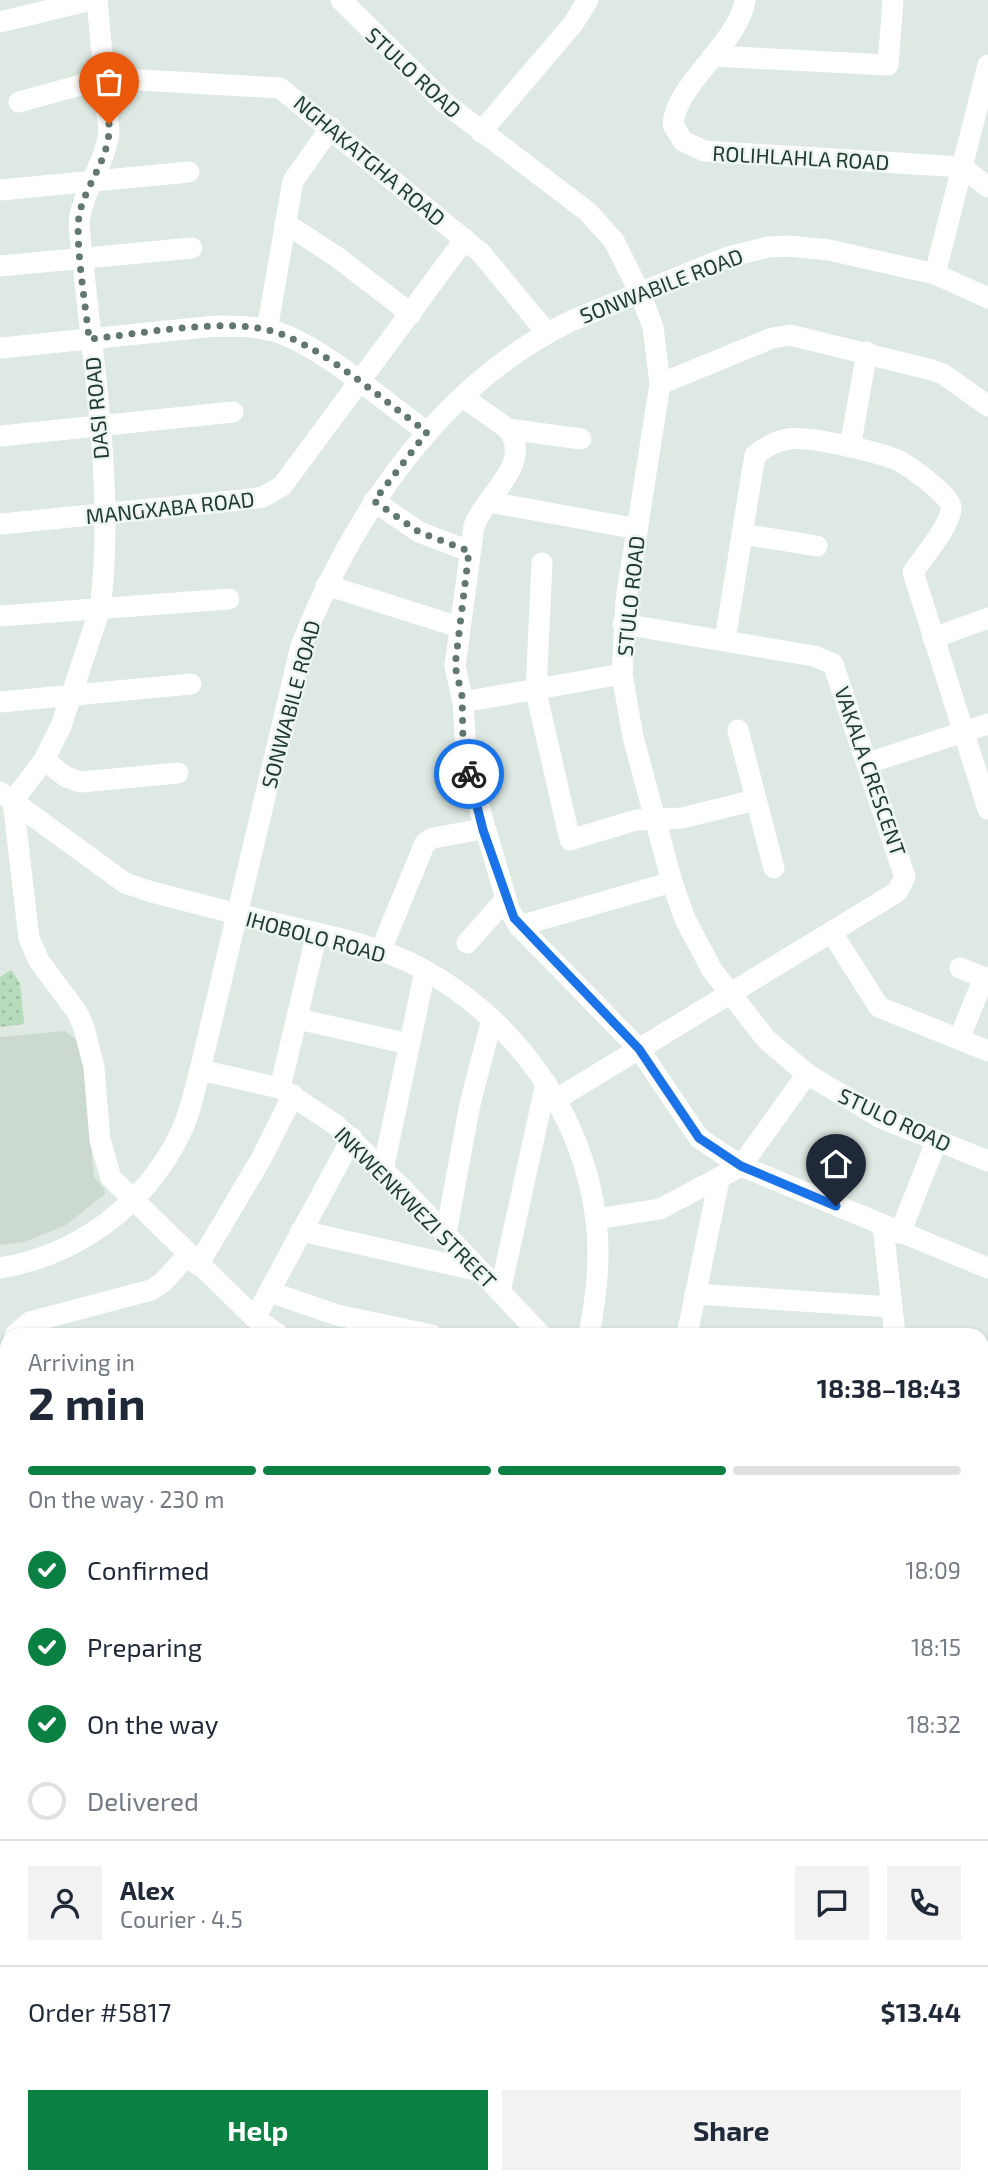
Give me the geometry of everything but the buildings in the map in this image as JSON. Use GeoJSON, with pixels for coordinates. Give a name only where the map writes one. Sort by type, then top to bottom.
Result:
{"type":"FeatureCollection","features":[{"type":"Feature","properties":{"kind":"street"},"geometry":{"type":"LineString","coordinates":[[0,22],[91,0]]}},
{"type":"Feature","properties":{"kind":"street","name":"DASI ROAD"},"geometry":{"type":"LineString","coordinates":[[6,797],[44,760],[73,696],[100,609],[104,514],[80,214],[110,132],[97,0]]}},
{"type":"Feature","properties":{"kind":"street","name":"STULO ROAD"},"geometry":{"type":"LineString","coordinates":[[341,0],[446,104],[562,189],[595,219],[614,241],[640,293],[653,327],[660,384],[624,624],[622,674],[633,737],[672,882],[685,919],[728,994],[766,1039],[807,1074],[855,1105],[988,1161]]}},
{"type":"Feature","properties":{"kind":"street"},"geometry":{"type":"LineString","coordinates":[[481,132],[573,24],[588,0]]}},
{"type":"Feature","properties":{"kind":"street","name":"ROLIHLAHLA ROAD"},"geometry":{"type":"LineString","coordinates":[[746,0],[740,19],[673,115],[675,133],[694,148],[704,151],[962,167]]}},
{"type":"Feature","properties":{"kind":"street"},"geometry":{"type":"LineString","coordinates":[[713,56],[888,65],[893,0]]}},
{"type":"Feature","properties":{"kind":"street"},"geometry":{"type":"LineString","coordinates":[[935,274],[988,65]]}},
{"type":"Feature","properties":{"kind":"street","name":"NGHAKATGHA ROAD"},"geometry":{"type":"LineString","coordinates":[[19,102],[106,78],[270,85],[288,91],[492,264],[547,333]]}},
{"type":"Feature","properties":{"kind":"street"},"geometry":{"type":"LineString","coordinates":[[267,330],[293,181],[331,127]]}},
{"type":"Feature","properties":{"kind":"street"},"geometry":{"type":"LineString","coordinates":[[962,167],[988,187]]}},
{"type":"Feature","properties":{"kind":"street"},"geometry":{"type":"LineString","coordinates":[[0,190],[189,172]]}},
{"type":"Feature","properties":{"kind":"street"},"geometry":{"type":"LineString","coordinates":[[285,223],[337,257],[411,314]]}},
{"type":"Feature","properties":{"kind":"street","name":"MANGXABA ROAD"},"geometry":{"type":"LineString","coordinates":[[0,524],[242,500],[273,493],[282,486],[465,239]]}},
{"type":"Feature","properties":{"kind":"street","name":"SONWABILE ROAD"},"geometry":{"type":"LineString","coordinates":[[0,1268],[61,1251],[120,1213],[158,1173],[180,1135],[200,1070],[301,646],[326,585],[374,501],[427,432],[492,371],[547,333],[728,257],[768,247],[829,250],[935,274],[988,298]]}},
{"type":"Feature","properties":{"kind":"street"},"geometry":{"type":"LineString","coordinates":[[0,266],[191,248]]}},
{"type":"Feature","properties":{"kind":"street"},"geometry":{"type":"LineString","coordinates":[[0,348],[216,326],[267,330],[307,346],[427,432]]}},
{"type":"Feature","properties":{"kind":"street"},"geometry":{"type":"LineString","coordinates":[[660,384],[780,335],[867,352],[943,374],[988,407]]}},
{"type":"Feature","properties":{"kind":"street"},"geometry":{"type":"LineString","coordinates":[[850,447],[867,352]]}},
{"type":"Feature","properties":{"kind":"street"},"geometry":{"type":"LineString","coordinates":[[463,397],[508,429],[516,444],[515,459],[478,516],[469,551],[455,666],[463,702],[467,766],[505,900],[519,926],[639,1049],[699,1138],[741,1166],[988,1268]]}},
{"type":"Feature","properties":{"kind":"street"},"geometry":{"type":"LineString","coordinates":[[0,436],[233,412]]}},
{"type":"Feature","properties":{"kind":"street"},"geometry":{"type":"LineString","coordinates":[[508,429],[581,439]]}},
{"type":"Feature","properties":{"kind":"street"},"geometry":{"type":"LineString","coordinates":[[725,640],[755,455],[772,443],[791,438],[850,447],[897,460],[945,495],[952,506],[950,517],[913,572],[988,809]]}},
{"type":"Feature","properties":{"kind":"street"},"geometry":{"type":"LineString","coordinates":[[374,501],[419,532],[469,551]]}},
{"type":"Feature","properties":{"kind":"street"},"geometry":{"type":"LineString","coordinates":[[489,502],[638,529]]}},
{"type":"Feature","properties":{"kind":"street"},"geometry":{"type":"LineString","coordinates":[[742,534],[817,546]]}},
{"type":"Feature","properties":{"kind":"street"},"geometry":{"type":"LineString","coordinates":[[542,564],[536,692],[570,840],[636,820],[682,818],[755,800]]}},
{"type":"Feature","properties":{"kind":"street"},"geometry":{"type":"LineString","coordinates":[[326,585],[459,627]]}},
{"type":"Feature","properties":{"kind":"street"},"geometry":{"type":"LineString","coordinates":[[0,616],[229,599]]}},
{"type":"Feature","properties":{"kind":"street"},"geometry":{"type":"LineString","coordinates":[[933,638],[988,618]]}},
{"type":"Feature","properties":{"kind":"street","name":"VAKALA CRESCENT"},"geometry":{"type":"LineString","coordinates":[[550,1091],[639,1049],[832,933],[897,892],[905,877],[833,664],[814,656],[624,624]]}},
{"type":"Feature","properties":{"kind":"street"},"geometry":{"type":"LineString","coordinates":[[463,702],[536,692],[622,674]]}},
{"type":"Feature","properties":{"kind":"street"},"geometry":{"type":"LineString","coordinates":[[0,702],[191,684]]}},
{"type":"Feature","properties":{"kind":"street"},"geometry":{"type":"LineString","coordinates":[[868,763],[988,724]]}},
{"type":"Feature","properties":{"kind":"street"},"geometry":{"type":"LineString","coordinates":[[738,730],[774,868]]}},
{"type":"Feature","properties":{"kind":"street"},"geometry":{"type":"LineString","coordinates":[[44,760],[66,777],[81,782],[178,773]]}},
{"type":"Feature","properties":{"kind":"street"},"geometry":{"type":"LineString","coordinates":[[6,797],[29,938],[39,961],[76,1012],[84,1028],[94,1067],[104,1164],[117,1187],[255,1318],[269,1328]]}},
{"type":"Feature","properties":{"kind":"street","name":"IHOBOLO ROAD"},"geometry":{"type":"LineString","coordinates":[[6,797],[125,883],[380,951],[448,984],[492,1019],[530,1060],[550,1091],[574,1136],[583,1161],[596,1219],[598,1270],[590,1328]]}},
{"type":"Feature","properties":{"kind":"street"},"geometry":{"type":"LineString","coordinates":[[380,951],[425,844],[433,838],[483,830]]}},
{"type":"Feature","properties":{"kind":"street"},"geometry":{"type":"LineString","coordinates":[[519,926],[672,882]]}},
{"type":"Feature","properties":{"kind":"street"},"geometry":{"type":"LineString","coordinates":[[467,943],[505,900]]}},
{"type":"Feature","properties":{"kind":"street"},"geometry":{"type":"LineString","coordinates":[[23,1328],[30,1322],[151,1290],[193,1260],[248,1182],[286,1092],[298,1019],[317,933]]}},
{"type":"Feature","properties":{"kind":"street"},"geometry":{"type":"LineString","coordinates":[[832,933],[879,1007],[988,1051]]}},
{"type":"Feature","properties":{"kind":"street"},"geometry":{"type":"LineString","coordinates":[[959,1039],[986,978],[960,968]]}},
{"type":"Feature","properties":{"kind":"street"},"geometry":{"type":"LineString","coordinates":[[383,1170],[425,971]]}},
{"type":"Feature","properties":{"kind":"street"},"geometry":{"type":"LineString","coordinates":[[298,1019],[409,1044]]}},
{"type":"Feature","properties":{"kind":"street"},"geometry":{"type":"LineString","coordinates":[[446,1233],[470,1104],[492,1019]]}},
{"type":"Feature","properties":{"kind":"street","name":"INKWENKWEZI STREET"},"geometry":{"type":"LineString","coordinates":[[200,1070],[286,1092],[352,1138],[534,1328]]}},
{"type":"Feature","properties":{"kind":"street"},"geometry":{"type":"LineString","coordinates":[[596,1219],[660,1209],[719,1181],[741,1166],[807,1074]]}},
{"type":"Feature","properties":{"kind":"street"},"geometry":{"type":"LineString","coordinates":[[500,1292],[550,1091]]}},
{"type":"Feature","properties":{"kind":"street"},"geometry":{"type":"LineString","coordinates":[[255,1318],[352,1138]]}},
{"type":"Feature","properties":{"kind":"street"},"geometry":{"type":"LineString","coordinates":[[894,1328],[891,1307],[891,1229],[937,1140]]}},
{"type":"Feature","properties":{"kind":"street"},"geometry":{"type":"LineString","coordinates":[[688,1328],[719,1181]]}},
{"type":"Feature","properties":{"kind":"street"},"geometry":{"type":"LineString","coordinates":[[301,1231],[480,1271]]}},
{"type":"Feature","properties":{"kind":"street"},"geometry":{"type":"LineString","coordinates":[[270,1292],[337,1315],[399,1328]]}},
{"type":"Feature","properties":{"kind":"street"},"geometry":{"type":"LineString","coordinates":[[695,1294],[891,1307]]}},
{"type":"Feature","properties":{"kind":"shaded area"},"geometry":{"type":"Polygon","coordinates":[[[65,1031],[81,1044],[94,1177],[105,1194],[66,1225],[24,1242],[0,1245],[0,1037],[65,1031]]]}},
{"type":"Feature","properties":{"kind":"green space"},"geometry":{"type":"Polygon","coordinates":[[[11,970],[20,983],[24,1024],[0,1027],[0,977],[11,970]]]}},
{"type":"Feature","properties":{"kind":"way so far"},"geometry":{"type":"LineString","coordinates":[[109,124],[106,150],[80,214],[89,339],[216,326],[242,326],[279,333],[307,346],[427,432],[374,501],[419,532],[469,551],[455,666],[463,702],[463,740],[469,774]]}},
{"type":"Feature","properties":{"kind":"route"},"geometry":{"type":"LineString","coordinates":[[469,774],[505,900],[519,926],[639,1049],[699,1138],[710,1148],[741,1166],[836,1206]]}}]}
